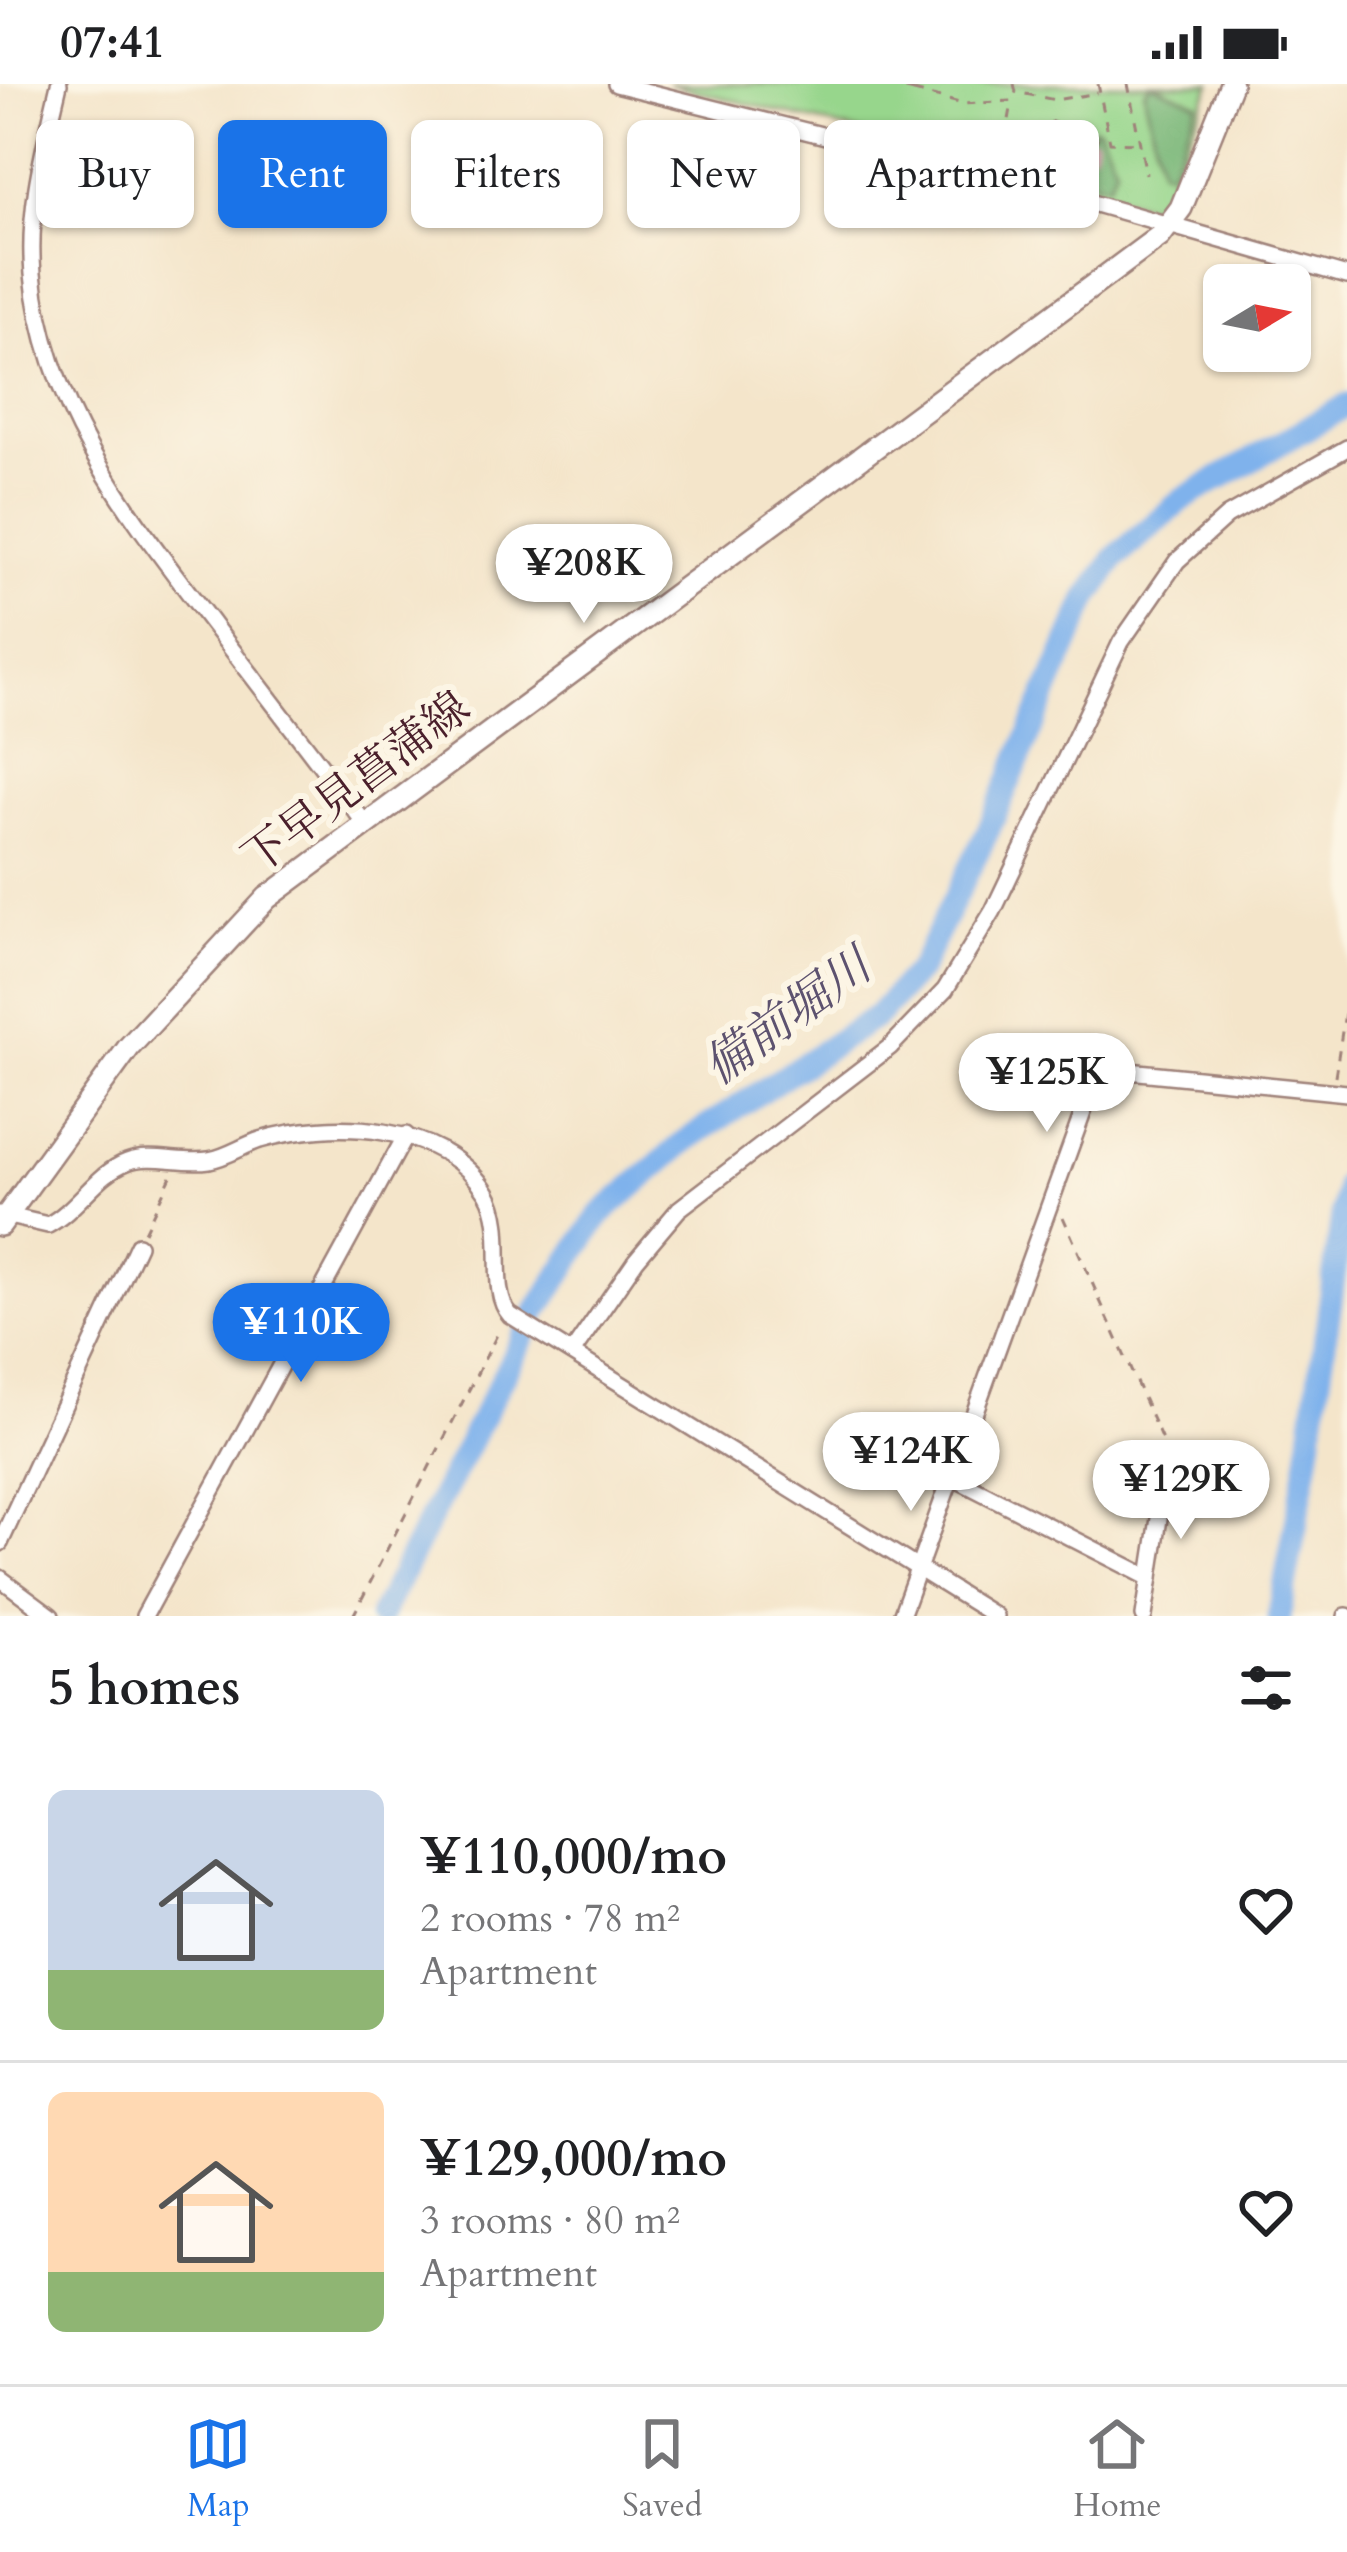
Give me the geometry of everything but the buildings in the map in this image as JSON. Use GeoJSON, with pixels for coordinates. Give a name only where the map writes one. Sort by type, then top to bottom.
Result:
{"type":"FeatureCollection","features":[{"type":"Feature","properties":{"kind":"main road","name":"下早見菖蒲線"},"geometry":{"type":"LineString","coordinates":[[2,1218],[129,1047],[228,935],[364,822],[1048,322],[1169,225],[1231,84]]}},
{"type":"Feature","properties":{"kind":"street"},"geometry":{"type":"LineString","coordinates":[[59,84],[35,204],[32,268],[40,327],[59,390],[123,508],[364,822]]}},
{"type":"Feature","properties":{"kind":"street"},"geometry":{"type":"LineString","coordinates":[[616,84],[1169,225],[1347,276]]}},
{"type":"Feature","properties":{"kind":"street"},"geometry":{"type":"LineString","coordinates":[[566,1349],[679,1209],[890,1047],[945,990],[993,911],[1121,643],[1177,561],[1227,516],[1347,448]]}},
{"type":"Feature","properties":{"kind":"street"},"geometry":{"type":"LineString","coordinates":[[901,1616],[1099,1068],[1339,1092]]}},
{"type":"Feature","properties":{"kind":"street"},"geometry":{"type":"LineString","coordinates":[[2,1218],[48,1225],[125,1162],[215,1159],[283,1135],[406,1135],[467,1170],[485,1190],[499,1228],[500,1300],[509,1315],[995,1616]]}},
{"type":"Feature","properties":{"kind":"street"},"geometry":{"type":"LineString","coordinates":[[144,1616],[406,1135]]}},
{"type":"Feature","properties":{"kind":"street"},"geometry":{"type":"LineString","coordinates":[[0,1543],[138,1245]]}},
{"type":"Feature","properties":{"kind":"street"},"geometry":{"type":"LineString","coordinates":[[952,1478],[1150,1578]]}},
{"type":"Feature","properties":{"kind":"street"},"geometry":{"type":"LineString","coordinates":[[1144,1616],[1162,1499]]}},
{"type":"Feature","properties":{"kind":"street"},"geometry":{"type":"LineString","coordinates":[[0,1578],[51,1616]]}},
{"type":"Feature","properties":{"kind":"path"},"geometry":{"type":"LineString","coordinates":[[888,84],[964,104],[1012,101]]}},
{"type":"Feature","properties":{"kind":"path"},"geometry":{"type":"LineString","coordinates":[[914,91],[933,84]]}},
{"type":"Feature","properties":{"kind":"path"},"geometry":{"type":"LineString","coordinates":[[1009,120],[1015,84]]}},
{"type":"Feature","properties":{"kind":"path"},"geometry":{"type":"LineString","coordinates":[[1098,84],[1110,142],[1119,147],[1140,143]]}},
{"type":"Feature","properties":{"kind":"path"},"geometry":{"type":"LineString","coordinates":[[1128,84],[1146,174]]}},
{"type":"Feature","properties":{"kind":"path"},"geometry":{"type":"LineString","coordinates":[[1016,92],[1055,100],[1098,93]]}},
{"type":"Feature","properties":{"kind":"path"},"geometry":{"type":"LineString","coordinates":[[1339,1092],[1347,1000]]}},
{"type":"Feature","properties":{"kind":"path"},"geometry":{"type":"LineString","coordinates":[[138,1245],[175,1162]]}},
{"type":"Feature","properties":{"kind":"path"},"geometry":{"type":"LineString","coordinates":[[1051,1200],[1057,1204],[1164,1445],[1168,1466],[1162,1499]]}},
{"type":"Feature","properties":{"kind":"path"},"geometry":{"type":"LineString","coordinates":[[353,1616],[509,1315]]}},
{"type":"Feature","properties":{"kind":"green space"},"geometry":{"type":"Polygon","coordinates":[[[668,84],[1211,84],[1164,197],[1148,205],[1099,193],[1099,120],[824,123],[668,84]]]}},
{"type":"Feature","properties":{"kind":"green space"},"geometry":{"type":"Polygon","coordinates":[[[1151,84],[1198,103],[1170,171],[1161,169],[1144,92],[1151,84]]]}},
{"type":"Feature","properties":{"kind":"green space"},"geometry":{"type":"Polygon","coordinates":[[[1099,128],[1116,167],[1109,184],[1099,182],[1099,128]]]}},
{"type":"Feature","properties":{"kind":"waterway","name":"備前堀川"},"geometry":{"type":"LineString","coordinates":[[380,1616],[535,1314],[600,1215],[687,1140],[878,1015],[920,968],[988,831],[1088,598],[1115,558],[1183,499],[1347,405]]}},
{"type":"Feature","properties":{"kind":"waterway"},"geometry":{"type":"LineString","coordinates":[[1279,1616],[1308,1460],[1347,1184]]}}]}
